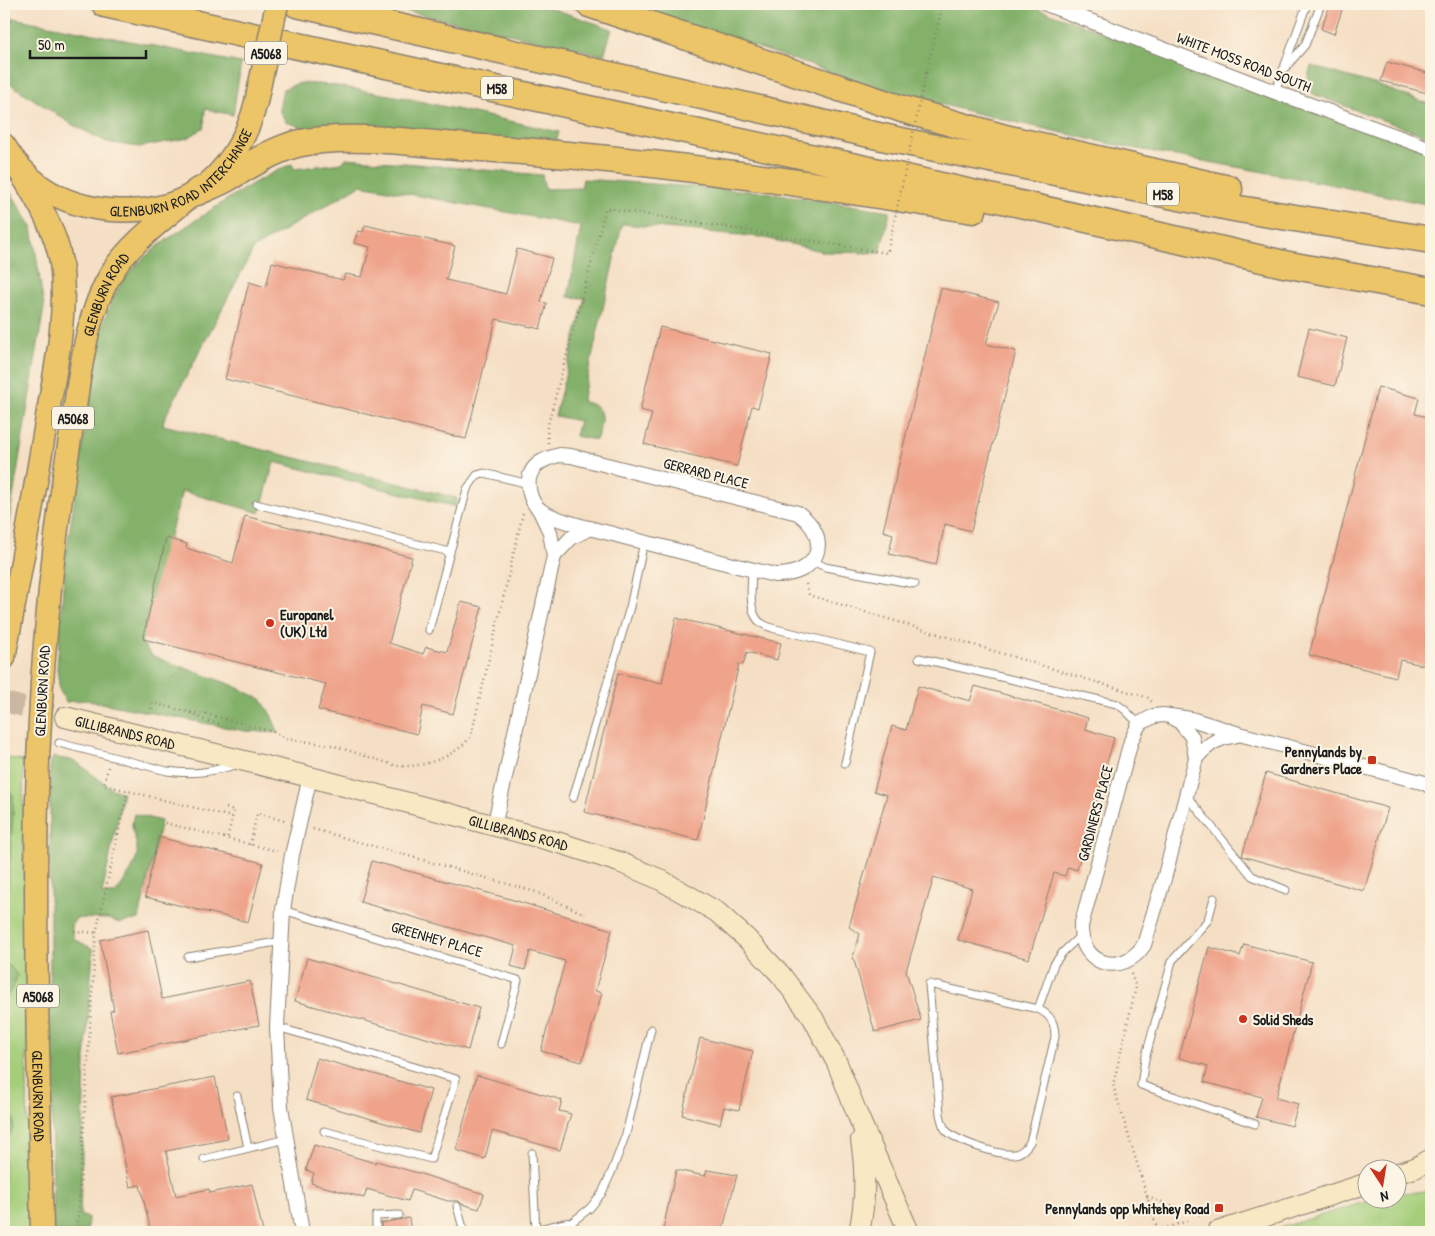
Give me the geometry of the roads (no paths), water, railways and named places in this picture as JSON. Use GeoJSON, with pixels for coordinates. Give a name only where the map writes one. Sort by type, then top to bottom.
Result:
{"type":"FeatureCollection","features":[{"type":"Feature","properties":{"kind":"highway","name":"M58"},"geometry":{"type":"LineString","coordinates":[[105,4],[888,174],[1198,246],[1431,291]]}},
{"type":"Feature","properties":{"kind":"highway","name":"M58"},"geometry":{"type":"LineString","coordinates":[[297,4],[906,142],[1239,209],[1431,240]]}},
{"type":"Feature","properties":{"kind":"highway","name":"M58"},"geometry":{"type":"LineString","coordinates":[[589,4],[902,109],[1005,138],[1431,235]]}},
{"type":"Feature","properties":{"kind":"highway"},"geometry":{"type":"LineString","coordinates":[[195,193],[229,177],[266,156],[287,148],[314,141],[364,140],[509,149],[659,165],[886,196],[1198,246]]}},
{"type":"Feature","properties":{"kind":"main road","name":"GLENBURN ROAD INTERCHANGE"},"geometry":{"type":"LineString","coordinates":[[9,154],[43,187],[68,200],[98,208],[130,211],[159,206],[195,193],[220,170],[240,143],[250,122],[277,4]]}},
{"type":"Feature","properties":{"kind":"main road","name":"GLENBURN ROAD"},"geometry":{"type":"LineString","coordinates":[[4,658],[28,532],[46,422],[62,321],[63,288],[56,242],[48,220],[9,154]]}},
{"type":"Feature","properties":{"kind":"main road","name":"GLENBURN ROAD"},"geometry":{"type":"LineString","coordinates":[[42,1232],[36,924],[38,760],[48,594],[72,426],[86,337],[99,297],[114,270],[137,243],[195,193]]}},
{"type":"Feature","properties":{"kind":"main road"},"geometry":{"type":"LineString","coordinates":[[46,422],[72,426]]}},
{"type":"Feature","properties":{"kind":"street","name":"WHITE MOSS ROAD SOUTH"},"geometry":{"type":"LineString","coordinates":[[1046,4],[1275,92],[1431,149]]}},
{"type":"Feature","properties":{"kind":"street","name":"GERRARD PLACE"},"geometry":{"type":"LineString","coordinates":[[529,488],[534,468],[541,461],[560,455],[571,456],[798,513],[812,526],[816,534],[818,542],[813,561]]}},
{"type":"Feature","properties":{"kind":"street"},"geometry":{"type":"LineString","coordinates":[[494,827],[554,556],[550,532],[533,501],[529,488]]}},
{"type":"Feature","properties":{"kind":"street"},"geometry":{"type":"LineString","coordinates":[[539,509],[548,514],[590,528],[780,575],[802,571],[813,561]]}},
{"type":"Feature","properties":{"kind":"street"},"geometry":{"type":"LineString","coordinates":[[554,556],[570,538],[590,528]]}},
{"type":"Feature","properties":{"kind":"street"},"geometry":{"type":"LineString","coordinates":[[1139,724],[1154,716],[1191,719],[1239,734],[1425,783],[1431,787]]}},
{"type":"Feature","properties":{"kind":"street"},"geometry":{"type":"LineString","coordinates":[[1167,716],[1180,722],[1192,737],[1196,758]]}},
{"type":"Feature","properties":{"kind":"street","name":"GILLIBRANDS ROAD"},"geometry":{"type":"LineString","coordinates":[[65,717],[250,761],[560,843],[619,862],[659,879],[717,912],[747,938],[781,975],[813,1018],[837,1062],[858,1116],[909,1232]]}},
{"type":"Feature","properties":{"kind":"street","name":"GARDINERS PLACE"},"geometry":{"type":"LineString","coordinates":[[1081,935],[1081,926],[1131,741],[1139,724]]}},
{"type":"Feature","properties":{"kind":"street"},"geometry":{"type":"LineString","coordinates":[[1081,935],[1083,944],[1088,952],[1101,962],[1117,964],[1126,961],[1139,952],[1144,945],[1164,879],[1196,758],[1204,748],[1213,742],[1222,737],[1239,734]]}},
{"type":"Feature","properties":{"kind":"street"},"geometry":{"type":"LineString","coordinates":[[302,1232],[281,1107],[277,1027],[283,941],[283,910],[292,855],[310,777]]}},
{"type":"Feature","properties":{"kind":"street","name":"GILLIBRANDS ROAD"},"geometry":{"type":"LineString","coordinates":[[858,1116],[865,1166],[865,1192],[859,1232]]}},
{"type":"Feature","properties":{"kind":"street"},"geometry":{"type":"LineString","coordinates":[[1217,1232],[1358,1186]]}},
{"type":"Feature","properties":{"kind":"street"},"geometry":{"type":"LineString","coordinates":[[541,1232],[567,1226]]}},
{"type":"Feature","properties":{"kind":"lane"},"geometry":{"type":"LineString","coordinates":[[1275,92],[1307,4]]}},
{"type":"Feature","properties":{"kind":"lane"},"geometry":{"type":"LineString","coordinates":[[1284,68],[1305,45],[1321,4]]}},
{"type":"Feature","properties":{"kind":"lane"},"geometry":{"type":"LineString","coordinates":[[429,630],[468,489],[477,475],[484,473],[529,488]]}},
{"type":"Feature","properties":{"kind":"lane"},"geometry":{"type":"LineString","coordinates":[[256,504],[450,552]]}},
{"type":"Feature","properties":{"kind":"lane"},"geometry":{"type":"LineString","coordinates":[[573,798],[630,607],[644,542]]}},
{"type":"Feature","properties":{"kind":"lane"},"geometry":{"type":"LineString","coordinates":[[813,561],[825,567],[916,584]]}},
{"type":"Feature","properties":{"kind":"lane"},"geometry":{"type":"LineString","coordinates":[[752,569],[752,606],[754,615],[760,622],[772,628],[870,652],[844,763]]}},
{"type":"Feature","properties":{"kind":"lane"},"geometry":{"type":"LineString","coordinates":[[919,658],[1117,704],[1139,724]]}},
{"type":"Feature","properties":{"kind":"lane"},"geometry":{"type":"LineString","coordinates":[[59,743],[184,774],[204,773],[250,761]]}},
{"type":"Feature","properties":{"kind":"lane"},"geometry":{"type":"LineString","coordinates":[[1186,795],[1252,876],[1286,890]]}},
{"type":"Feature","properties":{"kind":"lane"},"geometry":{"type":"LineString","coordinates":[[1214,898],[1208,920],[1172,961],[1145,1059],[1141,1085],[1255,1124]]}},
{"type":"Feature","properties":{"kind":"lane","name":"GREENHEY PLACE"},"geometry":{"type":"LineString","coordinates":[[283,910],[518,980],[501,1044]]}},
{"type":"Feature","properties":{"kind":"lane"},"geometry":{"type":"LineString","coordinates":[[1038,1009],[1054,964],[1063,952],[1081,935]]}},
{"type":"Feature","properties":{"kind":"lane"},"geometry":{"type":"LineString","coordinates":[[188,957],[283,941]]}},
{"type":"Feature","properties":{"kind":"lane"},"geometry":{"type":"LineString","coordinates":[[929,984],[1038,1009],[1047,1013],[1052,1019],[1055,1026],[1055,1037],[1030,1142],[1025,1150],[1017,1154],[1008,1154],[994,1151],[950,1134],[944,1128],[940,1114],[929,984]]}},
{"type":"Feature","properties":{"kind":"lane"},"geometry":{"type":"LineString","coordinates":[[277,1027],[456,1079],[431,1158],[324,1131]]}},
{"type":"Feature","properties":{"kind":"lane"},"geometry":{"type":"LineString","coordinates":[[567,1226],[590,1208],[602,1193],[612,1171],[626,1134],[651,1029]]}},
{"type":"Feature","properties":{"kind":"lane"},"geometry":{"type":"LineString","coordinates":[[237,1096],[248,1148]]}},
{"type":"Feature","properties":{"kind":"lane"},"geometry":{"type":"LineString","coordinates":[[204,1159],[286,1139]]}},
{"type":"Feature","properties":{"kind":"lane"},"geometry":{"type":"LineString","coordinates":[[532,1153],[536,1232]]}},
{"type":"Feature","properties":{"kind":"lane"},"geometry":{"type":"LineString","coordinates":[[457,1206],[464,1232]]}},
{"type":"Feature","properties":{"kind":"lane"},"geometry":{"type":"LineString","coordinates":[[376,1232],[376,1216],[399,1215]]}},
{"type":"Feature","properties":{"kind":"tunnel"},"geometry":{"type":"LineString","coordinates":[[4,702],[65,717]]}},
{"type":"Feature","properties":{"kind":"place","name":"Europanel (UK) Ltd"},"geometry":{"type":"Point","coordinates":[270,623]}},
{"type":"Feature","properties":{"kind":"place","name":"Pennylands by Gardners Place"},"geometry":{"type":"Point","coordinates":[1372,760]}},
{"type":"Feature","properties":{"kind":"place","name":"Solid Sheds"},"geometry":{"type":"Point","coordinates":[1243,1019]}},
{"type":"Feature","properties":{"kind":"place","name":"Pennylands opp Whitehey Road"},"geometry":{"type":"Point","coordinates":[1219,1208]}}]}
